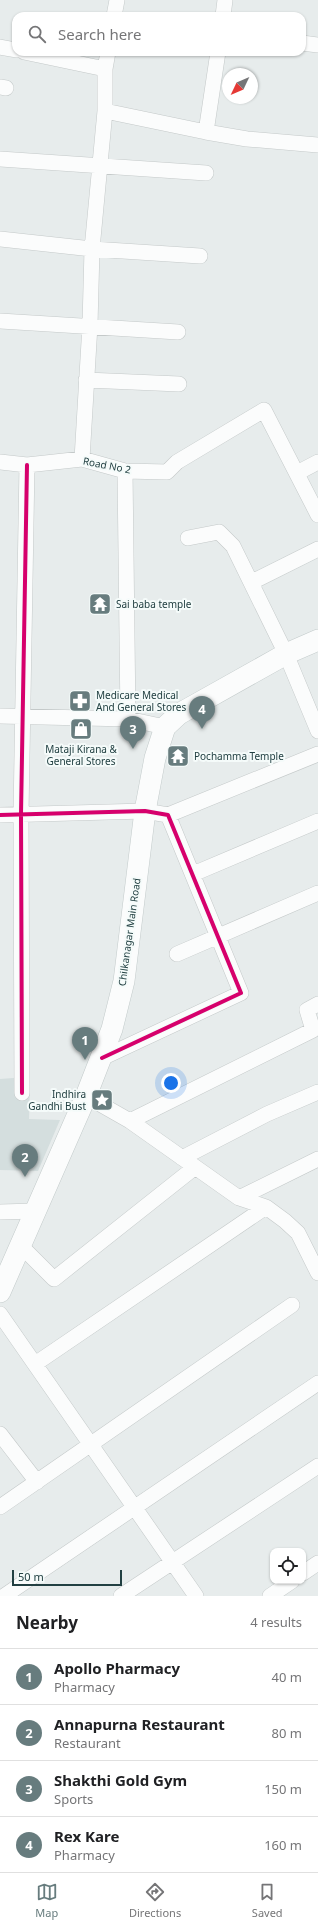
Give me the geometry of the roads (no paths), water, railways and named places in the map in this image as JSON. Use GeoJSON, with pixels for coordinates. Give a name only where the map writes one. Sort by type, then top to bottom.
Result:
{"type":"FeatureCollection","features":[{"type":"Feature","properties":{"kind":"main road","name":"Chilkanagar Main Road"},"geometry":{"type":"LineString","coordinates":[[0,1292],[86,1096],[112,1029],[124,981],[145,811],[155,758],[165,727],[178,714],[286,654],[318,640]]}},
{"type":"Feature","properties":{"kind":"street"},"geometry":{"type":"LineString","coordinates":[[115,12],[117,0]]}},
{"type":"Feature","properties":{"kind":"street"},"geometry":{"type":"LineString","coordinates":[[224,12],[225,0]]}},
{"type":"Feature","properties":{"kind":"street"},"geometry":{"type":"LineString","coordinates":[[306,44],[318,45]]}},
{"type":"Feature","properties":{"kind":"street"},"geometry":{"type":"LineString","coordinates":[[0,47],[12,49]]}},
{"type":"Feature","properties":{"kind":"street"},"geometry":{"type":"LineString","coordinates":[[43,56],[105,69]]}},
{"type":"Feature","properties":{"kind":"street"},"geometry":{"type":"LineString","coordinates":[[82,459],[90,326],[92,249],[105,111],[105,69],[107,56]]}},
{"type":"Feature","properties":{"kind":"street"},"geometry":{"type":"LineString","coordinates":[[206,132],[217,56]]}},
{"type":"Feature","properties":{"kind":"street"},"geometry":{"type":"LineString","coordinates":[[105,111],[247,139],[318,145]]}},
{"type":"Feature","properties":{"kind":"street"},"geometry":{"type":"LineString","coordinates":[[0,159],[206,173]]}},
{"type":"Feature","properties":{"kind":"street"},"geometry":{"type":"LineString","coordinates":[[0,239],[92,249],[200,256]]}},
{"type":"Feature","properties":{"kind":"street"},"geometry":{"type":"LineString","coordinates":[[0,321],[178,332]]}},
{"type":"Feature","properties":{"kind":"street"},"geometry":{"type":"LineString","coordinates":[[86,380],[180,384]]}},
{"type":"Feature","properties":{"kind":"street","name":"Road No 2"},"geometry":{"type":"LineString","coordinates":[[0,462],[27,464],[82,459],[125,471],[166,472],[177,462],[264,410],[297,473]]}},
{"type":"Feature","properties":{"kind":"street"},"geometry":{"type":"LineString","coordinates":[[318,462],[297,473],[318,515]]}},
{"type":"Feature","properties":{"kind":"street"},"geometry":{"type":"LineString","coordinates":[[22,1093],[21,814],[27,464]]}},
{"type":"Feature","properties":{"kind":"street"},"geometry":{"type":"LineString","coordinates":[[125,471],[128,719]]}},
{"type":"Feature","properties":{"kind":"street"},"geometry":{"type":"LineString","coordinates":[[188,538],[219,532],[233,546],[286,654],[318,731]]}},
{"type":"Feature","properties":{"kind":"street"},"geometry":{"type":"LineString","coordinates":[[252,582],[318,549]]}},
{"type":"Feature","properties":{"kind":"street"},"geometry":{"type":"LineString","coordinates":[[0,716],[128,719],[165,727]]}},
{"type":"Feature","properties":{"kind":"street"},"geometry":{"type":"LineString","coordinates":[[0,815],[145,811],[168,815],[318,754]]}},
{"type":"Feature","properties":{"kind":"street"},"geometry":{"type":"LineString","coordinates":[[102,1058],[241,993],[168,815]]}},
{"type":"Feature","properties":{"kind":"street"},"geometry":{"type":"LineString","coordinates":[[193,874],[318,821]]}},
{"type":"Feature","properties":{"kind":"street"},"geometry":{"type":"LineString","coordinates":[[177,954],[318,893]]}},
{"type":"Feature","properties":{"kind":"street"},"geometry":{"type":"LineString","coordinates":[[130,1121],[313,1030],[307,1010],[318,1004]]}},
{"type":"Feature","properties":{"kind":"street"},"geometry":{"type":"LineString","coordinates":[[182,1158],[268,1114],[318,1092]]}},
{"type":"Feature","properties":{"kind":"street"},"geometry":{"type":"LineString","coordinates":[[86,1096],[130,1121],[194,1168],[239,1198],[266,1207],[285,1221],[298,1233],[318,1273]]}},
{"type":"Feature","properties":{"kind":"street"},"geometry":{"type":"LineString","coordinates":[[239,1198],[318,1159]]}},
{"type":"Feature","properties":{"kind":"street"},"geometry":{"type":"LineString","coordinates":[[20,1245],[54,1279],[194,1168]]}},
{"type":"Feature","properties":{"kind":"street"},"geometry":{"type":"LineString","coordinates":[[35,1364],[266,1207]]}},
{"type":"Feature","properties":{"kind":"street"},"geometry":{"type":"LineString","coordinates":[[0,1212],[35,1211]]}},
{"type":"Feature","properties":{"kind":"street"},"geometry":{"type":"LineString","coordinates":[[0,1507],[292,1305]]}},
{"type":"Feature","properties":{"kind":"street"},"geometry":{"type":"LineString","coordinates":[[0,1314],[196,1596]]}},
{"type":"Feature","properties":{"kind":"street"},"geometry":{"type":"LineString","coordinates":[[4,1596],[318,1383]]}},
{"type":"Feature","properties":{"kind":"street"},"geometry":{"type":"LineString","coordinates":[[0,1434],[37,1482]]}},
{"type":"Feature","properties":{"kind":"street"},"geometry":{"type":"LineString","coordinates":[[120,1596],[318,1466]]}},
{"type":"Feature","properties":{"kind":"street"},"geometry":{"type":"LineString","coordinates":[[306,1571],[318,1563]]}},
{"type":"Feature","properties":{"kind":"street"},"geometry":{"type":"LineString","coordinates":[[270,1596],[288,1584]]}},
{"type":"Feature","properties":{"kind":"place","name":"Sai baba temple"},"geometry":{"type":"Point","coordinates":[100,604]}},
{"type":"Feature","properties":{"kind":"place","name":"Medicare Medical And General Stores"},"geometry":{"type":"Point","coordinates":[80,701]}},
{"type":"Feature","properties":{"kind":"place","name":"Mataji Kirana & General Stores"},"geometry":{"type":"Point","coordinates":[81,729]}},
{"type":"Feature","properties":{"kind":"place","name":"Rex Kare"},"geometry":{"type":"Point","coordinates":[202,729]}},
{"type":"Feature","properties":{"kind":"place","name":"Shakthi Gold Gym"},"geometry":{"type":"Point","coordinates":[133,749]}},
{"type":"Feature","properties":{"kind":"place","name":"Pochamma Temple"},"geometry":{"type":"Point","coordinates":[178,756]}},
{"type":"Feature","properties":{"kind":"place","name":"Apollo Pharmacy"},"geometry":{"type":"Point","coordinates":[85,1060]}},
{"type":"Feature","properties":{"kind":"place","name":"Indhira Gandhi Bust"},"geometry":{"type":"Point","coordinates":[102,1100]}},
{"type":"Feature","properties":{"kind":"place","name":"Annapurna Restaurant"},"geometry":{"type":"Point","coordinates":[25,1177]}}]}
